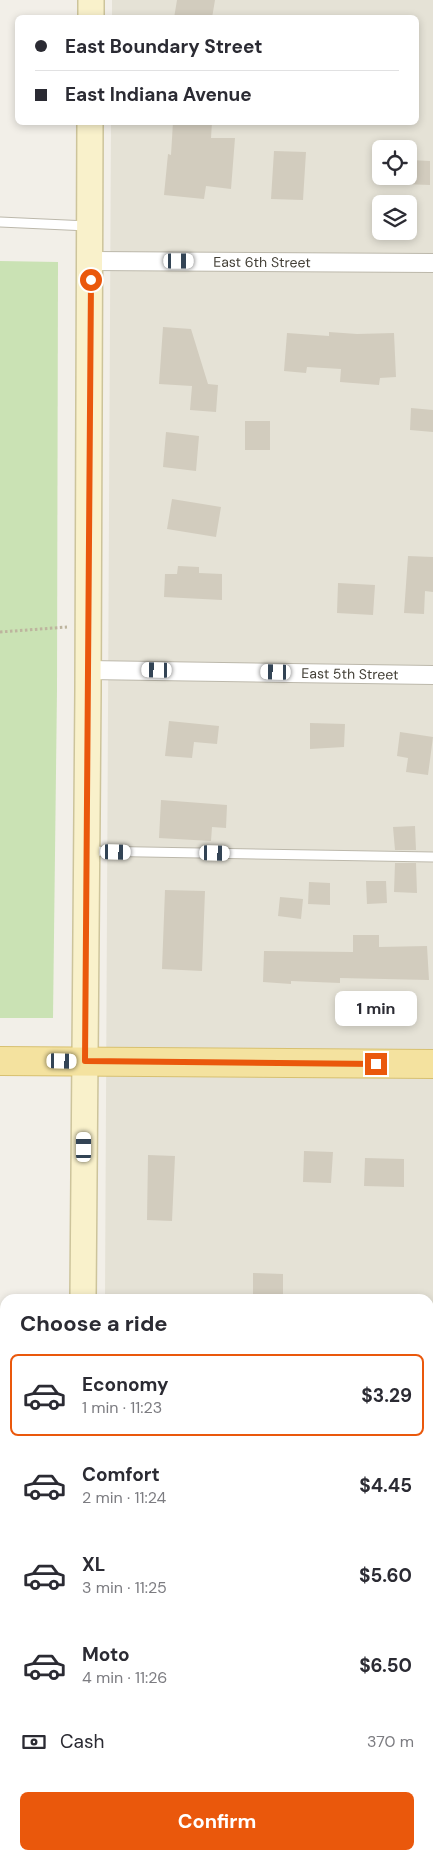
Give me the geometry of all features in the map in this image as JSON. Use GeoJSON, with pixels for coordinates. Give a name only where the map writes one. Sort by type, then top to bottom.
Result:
{"type":"FeatureCollection","features":[{"type":"Feature","properties":{"kind":"main road"},"geometry":{"type":"LineString","coordinates":[[0,1061],[433,1064]]}},
{"type":"Feature","properties":{"kind":"street"},"geometry":{"type":"LineString","coordinates":[[90,15],[91,0]]}},
{"type":"Feature","properties":{"kind":"street"},"geometry":{"type":"LineString","coordinates":[[83,1294],[91,260],[90,125]]}},
{"type":"Feature","properties":{"kind":"street","name":"East 6th Street"},"geometry":{"type":"LineString","coordinates":[[91,260],[433,263]]}},
{"type":"Feature","properties":{"kind":"street","name":"East 5th Street"},"geometry":{"type":"LineString","coordinates":[[88,670],[433,675]]}},
{"type":"Feature","properties":{"kind":"lane"},"geometry":{"type":"LineString","coordinates":[[0,222],[91,226]]}},
{"type":"Feature","properties":{"kind":"lane"},"geometry":{"type":"LineString","coordinates":[[86,851],[433,857]]}},
{"type":"Feature","properties":{"kind":"path"},"geometry":{"type":"LineString","coordinates":[[0,632],[68,627]]}},
{"type":"Feature","properties":{"kind":"shaded area"},"geometry":{"type":"Polygon","coordinates":[[[112,0],[433,0],[433,1294],[105,1294],[111,125],[419,125],[419,15],[112,15],[112,0]]]}},
{"type":"Feature","properties":{"kind":"green space"},"geometry":{"type":"Polygon","coordinates":[[[0,261],[58,262],[57,690],[53,1018],[0,1018],[0,261]]]}},
{"type":"Feature","properties":{"kind":"building"},"geometry":{"type":"Polygon","coordinates":[[[177,0],[215,0],[212,15],[174,15],[177,0]]]}},
{"type":"Feature","properties":{"kind":"building"},"geometry":{"type":"Polygon","coordinates":[[[173,125],[212,125],[211,138],[235,138],[231,189],[206,186],[204,199],[164,195],[168,154],[171,155],[173,125]]]}},
{"type":"Feature","properties":{"kind":"building"},"geometry":{"type":"Polygon","coordinates":[[[274,151],[306,152],[303,200],[271,199],[274,151]]]}},
{"type":"Feature","properties":{"kind":"building"},"geometry":{"type":"Polygon","coordinates":[[[417,160],[430,161],[430,185],[417,185],[417,160]]]}},
{"type":"Feature","properties":{"kind":"building"},"geometry":{"type":"Polygon","coordinates":[[[163,327],[191,329],[208,384],[218,385],[216,412],[190,410],[192,386],[159,384],[163,327]]]}},
{"type":"Feature","properties":{"kind":"building"},"geometry":{"type":"Polygon","coordinates":[[[329,332],[357,334],[394,333],[396,377],[380,378],[379,385],[340,382],[341,369],[307,367],[306,373],[284,371],[287,333],[329,336],[329,332]]]}},
{"type":"Feature","properties":{"kind":"building"},"geometry":{"type":"Polygon","coordinates":[[[411,408],[433,410],[433,432],[410,430],[411,408]]]}},
{"type":"Feature","properties":{"kind":"building"},"geometry":{"type":"Polygon","coordinates":[[[245,421],[270,421],[270,450],[245,450],[245,421]]]}},
{"type":"Feature","properties":{"kind":"building"},"geometry":{"type":"Polygon","coordinates":[[[166,432],[199,436],[196,471],[163,467],[166,432]]]}},
{"type":"Feature","properties":{"kind":"building"},"geometry":{"type":"Polygon","coordinates":[[[172,499],[221,507],[216,537],[167,529],[172,499]]]}},
{"type":"Feature","properties":{"kind":"building"},"geometry":{"type":"Polygon","coordinates":[[[408,556],[433,557],[433,592],[425,591],[424,614],[404,613],[408,556]]]}},
{"type":"Feature","properties":{"kind":"building"},"geometry":{"type":"Polygon","coordinates":[[[178,566],[199,567],[199,573],[222,574],[222,600],[164,597],[165,574],[177,574],[178,566]]]}},
{"type":"Feature","properties":{"kind":"building"},"geometry":{"type":"Polygon","coordinates":[[[338,583],[375,585],[373,615],[337,613],[338,583]]]}},
{"type":"Feature","properties":{"kind":"building"},"geometry":{"type":"Polygon","coordinates":[[[169,721],[219,726],[217,744],[194,742],[192,758],[165,756],[169,721]]]}},
{"type":"Feature","properties":{"kind":"building"},"geometry":{"type":"Polygon","coordinates":[[[310,723],[345,724],[344,747],[310,749],[310,723]]]}},
{"type":"Feature","properties":{"kind":"building"},"geometry":{"type":"Polygon","coordinates":[[[400,732],[433,737],[428,775],[406,772],[408,758],[397,756],[400,732]]]}},
{"type":"Feature","properties":{"kind":"building"},"geometry":{"type":"Polygon","coordinates":[[[161,800],[227,805],[226,828],[212,827],[211,841],[159,838],[161,800]]]}},
{"type":"Feature","properties":{"kind":"building"},"geometry":{"type":"Polygon","coordinates":[[[415,826],[416,850],[395,850],[393,827],[415,826]]]}},
{"type":"Feature","properties":{"kind":"building"},"geometry":{"type":"Polygon","coordinates":[[[395,863],[416,863],[417,893],[394,892],[395,863]]]}},
{"type":"Feature","properties":{"kind":"building"},"geometry":{"type":"Polygon","coordinates":[[[366,881],[386,881],[387,903],[367,904],[366,881]]]}},
{"type":"Feature","properties":{"kind":"building"},"geometry":{"type":"Polygon","coordinates":[[[309,882],[330,883],[330,905],[308,904],[309,882]]]}},
{"type":"Feature","properties":{"kind":"building"},"geometry":{"type":"Polygon","coordinates":[[[165,890],[205,891],[202,971],[162,969],[165,890]]]}},
{"type":"Feature","properties":{"kind":"building"},"geometry":{"type":"Polygon","coordinates":[[[280,897],[303,899],[301,919],[278,916],[280,897]]]}},
{"type":"Feature","properties":{"kind":"building"},"geometry":{"type":"Polygon","coordinates":[[[353,935],[379,935],[379,947],[427,946],[429,980],[340,978],[340,983],[291,981],[291,984],[263,982],[264,951],[353,952],[353,935]]]}},
{"type":"Feature","properties":{"kind":"building"},"geometry":{"type":"Polygon","coordinates":[[[304,1151],[333,1152],[331,1183],[303,1182],[304,1151]]]}},
{"type":"Feature","properties":{"kind":"building"},"geometry":{"type":"Polygon","coordinates":[[[148,1155],[175,1156],[172,1221],[147,1220],[148,1155]]]}},
{"type":"Feature","properties":{"kind":"building"},"geometry":{"type":"Polygon","coordinates":[[[365,1158],[404,1159],[404,1187],[364,1186],[365,1158]]]}},
{"type":"Feature","properties":{"kind":"building"},"geometry":{"type":"Polygon","coordinates":[[[253,1273],[283,1274],[283,1294],[253,1294],[253,1273]]]}},
{"type":"Feature","properties":{"kind":"route"},"geometry":{"type":"LineString","coordinates":[[91,280],[85,1061],[376,1064]]}}]}
